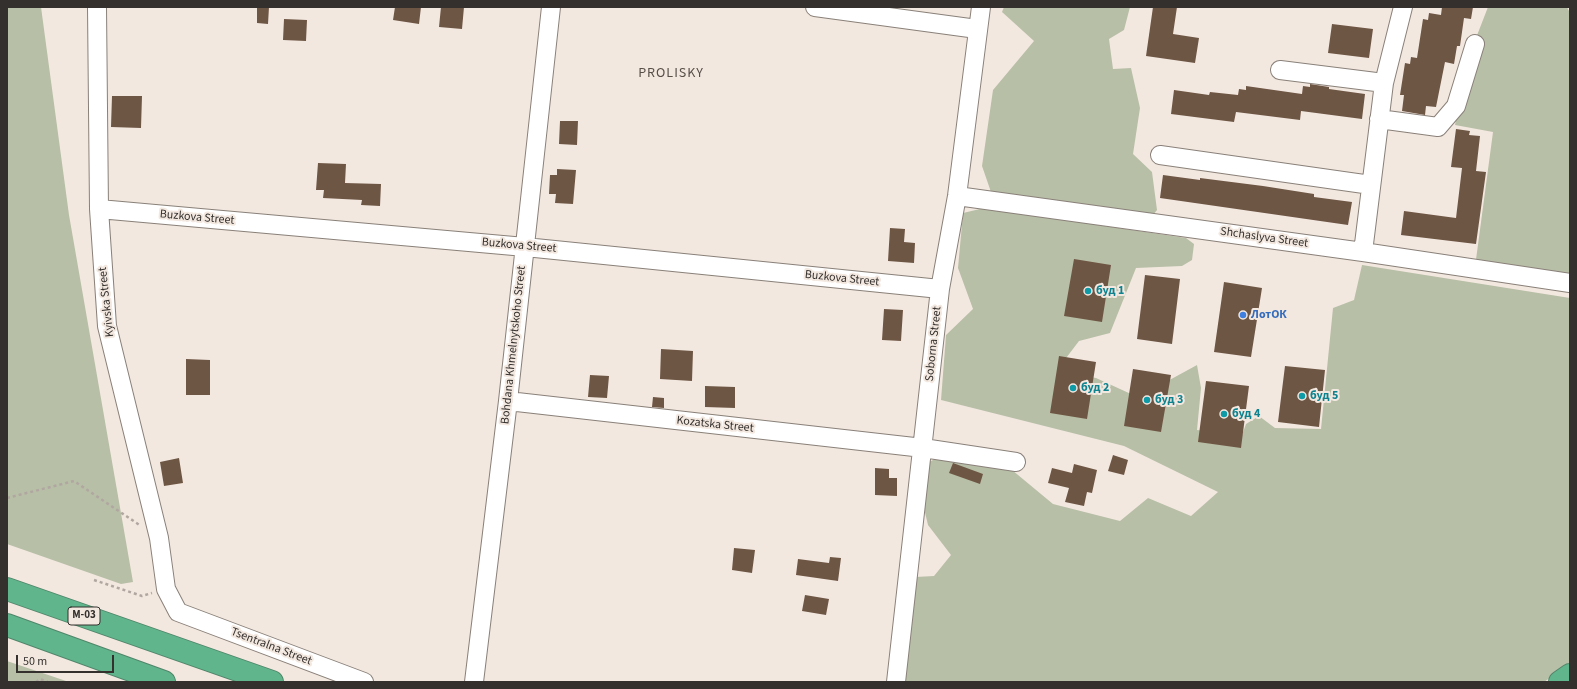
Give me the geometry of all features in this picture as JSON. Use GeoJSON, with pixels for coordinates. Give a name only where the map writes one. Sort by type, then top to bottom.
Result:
{"type":"FeatureCollection","features":[{"type":"Feature","properties":{"kind":"highway","name":"М-03"},"geometry":{"type":"LineString","coordinates":[[7,589],[272,682]]}},
{"type":"Feature","properties":{"kind":"highway"},"geometry":{"type":"LineString","coordinates":[[7,626],[164,682]]}},
{"type":"Feature","properties":{"kind":"highway"},"geometry":{"type":"LineString","coordinates":[[1560,682],[1570,675]]}},
{"type":"Feature","properties":{"kind":"street","name":"Kyivska Street"},"geometry":{"type":"LineString","coordinates":[[97,7],[98,209],[108,326],[159,538],[166,589],[178,612]]}},
{"type":"Feature","properties":{"kind":"street","name":"Bohdana Khmelnytskoho Street"},"geometry":{"type":"LineString","coordinates":[[474,682],[508,401],[551,7]]}},
{"type":"Feature","properties":{"kind":"street"},"geometry":{"type":"LineString","coordinates":[[815,7],[977,29]]}},
{"type":"Feature","properties":{"kind":"street","name":"Soborna Street"},"geometry":{"type":"LineString","coordinates":[[896,682],[940,289],[957,196],[981,7]]}},
{"type":"Feature","properties":{"kind":"street"},"geometry":{"type":"LineString","coordinates":[[1363,252],[1384,83],[1403,7]]}},
{"type":"Feature","properties":{"kind":"street"},"geometry":{"type":"LineString","coordinates":[[1379,119],[1438,126],[1456,106],[1475,44]]}},
{"type":"Feature","properties":{"kind":"street"},"geometry":{"type":"LineString","coordinates":[[1280,70],[1384,83]]}},
{"type":"Feature","properties":{"kind":"street"},"geometry":{"type":"LineString","coordinates":[[1160,155],[1371,185]]}},
{"type":"Feature","properties":{"kind":"street","name":"Shchaslyva Street"},"geometry":{"type":"LineString","coordinates":[[957,196],[1363,252],[1570,283]]}},
{"type":"Feature","properties":{"kind":"street","name":"Buzkova Street"},"geometry":{"type":"LineString","coordinates":[[98,209],[525,247],[940,289]]}},
{"type":"Feature","properties":{"kind":"street","name":"Kozatska Street"},"geometry":{"type":"LineString","coordinates":[[508,401],[923,448],[1016,462]]}},
{"type":"Feature","properties":{"kind":"street","name":"Tsentralna Street"},"geometry":{"type":"LineString","coordinates":[[178,612],[364,682]]}},
{"type":"Feature","properties":{"kind":"path"},"geometry":{"type":"LineString","coordinates":[[7,498],[74,480],[159,538]]}},
{"type":"Feature","properties":{"kind":"path"},"geometry":{"type":"LineString","coordinates":[[94,580],[142,596],[166,589]]}},
{"type":"Feature","properties":{"kind":"path"},"geometry":{"type":"LineString","coordinates":[[36,682],[40,679],[48,682]]}},
{"type":"Feature","properties":{"kind":"green space"},"geometry":{"type":"Polygon","coordinates":[[[7,7],[41,7],[69,215],[133,582],[121,584],[7,544],[7,7]]]}},
{"type":"Feature","properties":{"kind":"green space"},"geometry":{"type":"Polygon","coordinates":[[[1004,7],[1130,7],[1124,30],[1109,39],[1113,69],[1131,68],[1140,108],[1133,154],[1152,172],[1157,210],[1149,220],[992,195],[982,166],[993,90],[1034,41],[1002,12],[1004,7]]]}},
{"type":"Feature","properties":{"kind":"green space"},"geometry":{"type":"Polygon","coordinates":[[[1488,7],[1567,7],[1570,13],[1570,280],[1475,267],[1493,132],[1455,125],[1469,56],[1488,7]]]}},
{"type":"Feature","properties":{"kind":"green space"},"geometry":{"type":"Polygon","coordinates":[[[984,208],[1186,238],[1194,244],[1192,260],[1182,266],[1136,268],[1110,333],[1079,341],[1057,370],[1096,378],[1155,405],[1164,383],[1197,365],[1201,388],[1197,430],[1242,435],[1246,424],[1259,416],[1275,428],[1321,429],[1333,308],[1354,300],[1362,265],[1570,298],[1570,664],[1544,682],[903,682],[915,577],[934,576],[951,555],[928,525],[922,500],[929,462],[941,456],[1012,470],[1053,504],[1120,521],[1148,498],[1191,516],[1218,492],[1124,446],[941,400],[946,335],[973,309],[958,268],[963,213],[984,208]]]}},
{"type":"Feature","properties":{"kind":"green space"},"geometry":{"type":"Polygon","coordinates":[[[7,661],[69,682],[7,682],[7,661]]]}},
{"type":"Feature","properties":{"kind":"building"},"geometry":{"type":"Polygon","coordinates":[[[257,7],[269,7],[268,24],[257,23],[257,7]]]}},
{"type":"Feature","properties":{"kind":"building"},"geometry":{"type":"Polygon","coordinates":[[[395,7],[421,7],[419,24],[393,20],[395,7]]]}},
{"type":"Feature","properties":{"kind":"building"},"geometry":{"type":"Polygon","coordinates":[[[441,7],[464,7],[462,29],[439,27],[441,7]]]}},
{"type":"Feature","properties":{"kind":"building"},"geometry":{"type":"Polygon","coordinates":[[[1153,7],[1177,7],[1173,34],[1199,38],[1195,63],[1146,56],[1153,7]]]}},
{"type":"Feature","properties":{"kind":"building"},"geometry":{"type":"Polygon","coordinates":[[[1442,7],[1473,7],[1471,19],[1464,18],[1460,46],[1457,46],[1454,64],[1445,62],[1436,107],[1426,106],[1425,115],[1402,111],[1404,95],[1400,95],[1405,63],[1410,64],[1411,57],[1417,58],[1423,19],[1428,20],[1429,13],[1441,15],[1442,7]]]}},
{"type":"Feature","properties":{"kind":"building"},"geometry":{"type":"Polygon","coordinates":[[[284,19],[307,20],[306,41],[283,40],[284,19]]]}},
{"type":"Feature","properties":{"kind":"building"},"geometry":{"type":"Polygon","coordinates":[[[1332,24],[1373,29],[1369,58],[1328,53],[1332,24]]]}},
{"type":"Feature","properties":{"kind":"building"},"geometry":{"type":"Polygon","coordinates":[[[1310,84],[1329,87],[1329,89],[1365,94],[1362,119],[1301,111],[1300,120],[1236,112],[1234,122],[1171,114],[1174,90],[1209,95],[1210,92],[1238,95],[1239,89],[1246,90],[1246,86],[1302,94],[1303,86],[1310,87],[1310,84]]]}},
{"type":"Feature","properties":{"kind":"building"},"geometry":{"type":"Polygon","coordinates":[[[112,96],[142,96],[141,128],[111,127],[112,96]]]}},
{"type":"Feature","properties":{"kind":"building"},"geometry":{"type":"Polygon","coordinates":[[[560,121],[578,121],[577,145],[559,144],[560,121]]]}},
{"type":"Feature","properties":{"kind":"building"},"geometry":{"type":"Polygon","coordinates":[[[1456,129],[1470,131],[1469,135],[1480,136],[1476,171],[1486,172],[1476,244],[1401,235],[1404,211],[1456,218],[1462,168],[1451,167],[1456,129]]]}},
{"type":"Feature","properties":{"kind":"building"},"geometry":{"type":"Polygon","coordinates":[[[318,163],[346,164],[345,183],[381,184],[380,206],[361,205],[362,200],[323,198],[324,190],[316,190],[318,163]]]}},
{"type":"Feature","properties":{"kind":"building"},"geometry":{"type":"Polygon","coordinates":[[[557,169],[576,170],[573,204],[555,203],[556,194],[549,194],[550,175],[557,175],[557,169]]]}},
{"type":"Feature","properties":{"kind":"building"},"geometry":{"type":"Polygon","coordinates":[[[1163,175],[1263,186],[1314,194],[1314,197],[1352,202],[1348,225],[1160,198],[1163,175]]]}},
{"type":"Feature","properties":{"kind":"building"},"geometry":{"type":"Polygon","coordinates":[[[890,228],[905,229],[904,242],[915,243],[914,263],[888,261],[890,228]]]}},
{"type":"Feature","properties":{"kind":"building","name":"буд 1"},"geometry":{"type":"Polygon","coordinates":[[[1074,259],[1111,265],[1102,322],[1064,316],[1074,259]]]}},
{"type":"Feature","properties":{"kind":"building"},"geometry":{"type":"Polygon","coordinates":[[[1145,275],[1180,279],[1172,344],[1137,339],[1145,275]]]}},
{"type":"Feature","properties":{"kind":"building"},"geometry":{"type":"Polygon","coordinates":[[[1224,282],[1262,288],[1251,357],[1214,352],[1224,282]]]}},
{"type":"Feature","properties":{"kind":"building"},"geometry":{"type":"Polygon","coordinates":[[[884,309],[903,310],[901,341],[882,340],[884,309]]]}},
{"type":"Feature","properties":{"kind":"building"},"geometry":{"type":"Polygon","coordinates":[[[661,349],[693,351],[692,381],[660,379],[661,349]]]}},
{"type":"Feature","properties":{"kind":"building","name":"буд 2"},"geometry":{"type":"Polygon","coordinates":[[[1059,356],[1096,362],[1087,419],[1050,413],[1059,356]]]}},
{"type":"Feature","properties":{"kind":"building"},"geometry":{"type":"Polygon","coordinates":[[[186,359],[210,360],[210,395],[186,395],[186,359]]]}},
{"type":"Feature","properties":{"kind":"building","name":"буд 5"},"geometry":{"type":"Polygon","coordinates":[[[1285,366],[1325,370],[1319,427],[1278,422],[1285,366]]]}},
{"type":"Feature","properties":{"kind":"building","name":"буд 3"},"geometry":{"type":"Polygon","coordinates":[[[1133,369],[1171,375],[1161,432],[1124,426],[1133,369]]]}},
{"type":"Feature","properties":{"kind":"building"},"geometry":{"type":"Polygon","coordinates":[[[590,375],[609,376],[607,398],[588,397],[590,375]]]}},
{"type":"Feature","properties":{"kind":"building","name":"буд 4"},"geometry":{"type":"Polygon","coordinates":[[[1206,381],[1249,386],[1241,448],[1198,442],[1206,381]]]}},
{"type":"Feature","properties":{"kind":"building"},"geometry":{"type":"Polygon","coordinates":[[[705,386],[735,387],[735,408],[705,407],[705,386]]]}},
{"type":"Feature","properties":{"kind":"building"},"geometry":{"type":"Polygon","coordinates":[[[653,397],[664,398],[664,408],[652,407],[653,397]]]}},
{"type":"Feature","properties":{"kind":"building"},"geometry":{"type":"Polygon","coordinates":[[[1113,455],[1128,460],[1124,475],[1108,471],[1113,455]]]}},
{"type":"Feature","properties":{"kind":"building"},"geometry":{"type":"Polygon","coordinates":[[[179,458],[183,483],[164,486],[160,462],[179,458]]]}},
{"type":"Feature","properties":{"kind":"building"},"geometry":{"type":"Polygon","coordinates":[[[953,463],[983,474],[980,484],[949,473],[953,463]]]}},
{"type":"Feature","properties":{"kind":"building"},"geometry":{"type":"Polygon","coordinates":[[[1074,464],[1097,470],[1092,493],[1087,492],[1084,506],[1065,502],[1069,488],[1048,483],[1052,468],[1072,473],[1074,464]]]}},
{"type":"Feature","properties":{"kind":"building"},"geometry":{"type":"Polygon","coordinates":[[[875,468],[889,469],[889,478],[897,478],[897,496],[875,495],[875,468]]]}},
{"type":"Feature","properties":{"kind":"building"},"geometry":{"type":"Polygon","coordinates":[[[734,548],[755,550],[752,573],[732,570],[734,548]]]}},
{"type":"Feature","properties":{"kind":"building"},"geometry":{"type":"Polygon","coordinates":[[[830,557],[841,558],[838,581],[796,575],[798,559],[829,563],[830,557]]]}},
{"type":"Feature","properties":{"kind":"building"},"geometry":{"type":"Polygon","coordinates":[[[805,595],[829,599],[826,615],[802,611],[805,595]]]}},
{"type":"Feature","properties":{"kind":"place","name":"буд 1"},"geometry":{"type":"Point","coordinates":[1088,291]}},
{"type":"Feature","properties":{"kind":"place","name":"ЛотОК"},"geometry":{"type":"Point","coordinates":[1243,315]}},
{"type":"Feature","properties":{"kind":"place","name":"буд 2"},"geometry":{"type":"Point","coordinates":[1073,388]}},
{"type":"Feature","properties":{"kind":"place","name":"буд 5"},"geometry":{"type":"Point","coordinates":[1302,396]}},
{"type":"Feature","properties":{"kind":"place","name":"буд 3"},"geometry":{"type":"Point","coordinates":[1147,400]}},
{"type":"Feature","properties":{"kind":"place","name":"буд 4"},"geometry":{"type":"Point","coordinates":[1224,414]}},
{"type":"Feature","properties":{"kind":"district","name":"PROLISKY"},"geometry":{"type":"Point","coordinates":[671,74]}}]}
